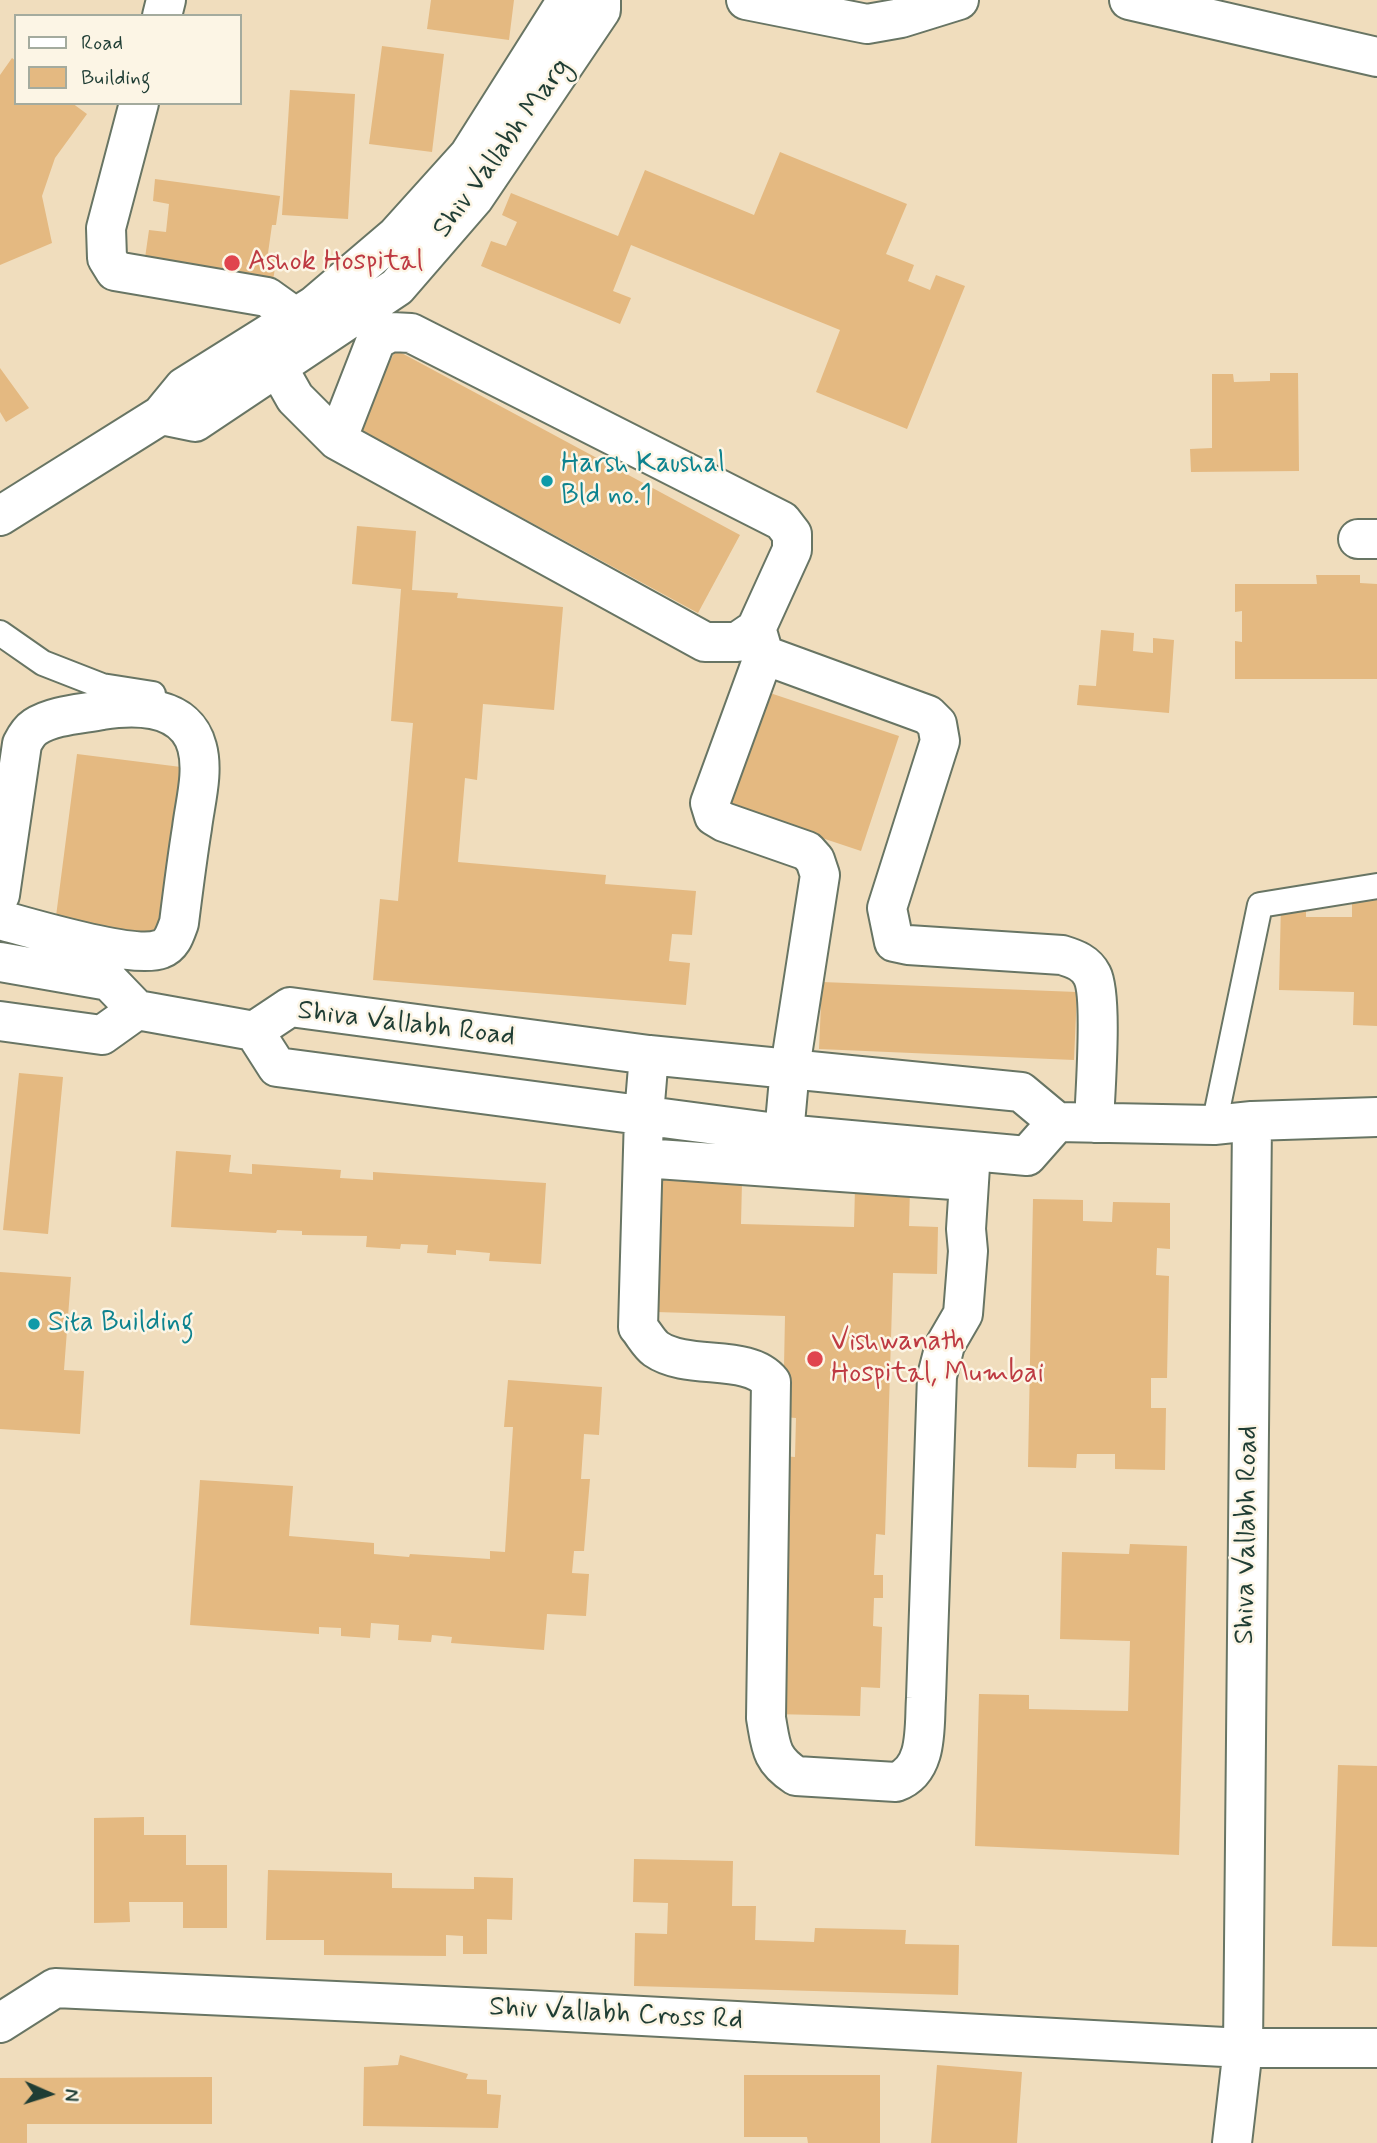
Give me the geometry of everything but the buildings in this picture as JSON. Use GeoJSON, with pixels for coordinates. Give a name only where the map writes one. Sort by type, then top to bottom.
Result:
{"type":"FeatureCollection","features":[{"type":"Feature","properties":{"kind":"street"},"geometry":{"type":"LineString","coordinates":[[0,516],[162,415],[184,387],[315,305],[396,236],[469,155],[567,0]]}},
{"type":"Feature","properties":{"kind":"street","name":"Shiv Vallabh Marg"},"geometry":{"type":"LineString","coordinates":[[162,415],[195,422],[397,287],[474,198],[601,10],[601,0]]}},
{"type":"Feature","properties":{"kind":"street"},"geometry":{"type":"LineString","coordinates":[[746,0],[867,24],[901,18],[959,0]]}},
{"type":"Feature","properties":{"kind":"street"},"geometry":{"type":"LineString","coordinates":[[1129,0],[1377,57]]}},
{"type":"Feature","properties":{"kind":"street"},"geometry":{"type":"LineString","coordinates":[[138,105],[106,228],[107,258],[115,271],[267,298],[295,317]]}},
{"type":"Feature","properties":{"kind":"street"},"geometry":{"type":"LineString","coordinates":[[337,440],[376,340],[391,332],[411,333],[782,521],[792,534],[792,550],[710,803],[713,816],[724,822],[807,851],[815,860],[820,874],[790,1068],[784,1134]]}},
{"type":"Feature","properties":{"kind":"street"},"geometry":{"type":"LineString","coordinates":[[278,368],[295,398],[337,440],[705,642],[760,642],[928,715],[937,724],[940,741],[887,908],[894,942],[1062,955],[1079,960],[1093,976],[1098,1011],[1076,1122],[1214,1125],[1377,1116]]}},
{"type":"Feature","properties":{"kind":"street"},"geometry":{"type":"LineString","coordinates":[[0,895],[22,744],[32,728],[49,720],[120,707],[152,708],[174,717],[189,731],[197,747],[199,776],[179,923],[173,939],[162,949],[125,951],[0,920]]}},
{"type":"Feature","properties":{"kind":"street"},"geometry":{"type":"LineString","coordinates":[[0,962],[109,981],[137,1010],[254,1031]]}},
{"type":"Feature","properties":{"kind":"street","name":"Shiva Vallabh Road"},"geometry":{"type":"LineString","coordinates":[[290,1007],[649,1055],[1021,1092],[1076,1122],[1027,1156],[969,1166],[784,1134],[277,1067],[254,1031],[290,1007]]}},
{"type":"Feature","properties":{"kind":"street"},"geometry":{"type":"LineString","coordinates":[[0,1021],[102,1035],[137,1010]]}},
{"type":"Feature","properties":{"kind":"street"},"geometry":{"type":"LineString","coordinates":[[368,1078],[373,1019]]}},
{"type":"Feature","properties":{"kind":"street"},"geometry":{"type":"LineString","coordinates":[[569,1105],[575,1045]]}},
{"type":"Feature","properties":{"kind":"street"},"geometry":{"type":"LineString","coordinates":[[643,1157],[969,1166],[966,1229],[968,1251],[963,1314],[945,1345],[937,1376],[923,1745],[918,1764],[906,1779],[896,1783],[796,1776],[782,1767],[773,1755],[766,1718],[771,1382],[765,1374],[750,1368],[673,1358],[654,1348],[638,1327],[643,1115],[649,1055]]}},
{"type":"Feature","properties":{"kind":"street","name":"Shiva Vallabh Road"},"geometry":{"type":"LineString","coordinates":[[1232,2143],[1243,2048],[1252,1121]]}},
{"type":"Feature","properties":{"kind":"street","name":"Shiv Vallabh Cross Rd"},"geometry":{"type":"LineString","coordinates":[[0,2023],[55,1988],[1243,2048],[1377,2048]]}},
{"type":"Feature","properties":{"kind":"lane"},"geometry":{"type":"LineString","coordinates":[[0,633],[43,663],[102,686],[158,694]]}},
{"type":"Feature","properties":{"kind":"lane"},"geometry":{"type":"LineString","coordinates":[[1214,1125],[1260,905],[1377,886]]}},
{"type":"Feature","properties":{"kind":"place","name":"Ashok Hospital"},"geometry":{"type":"Point","coordinates":[232,263]}},
{"type":"Feature","properties":{"kind":"place","name":"Harsh Kaushal Bld no.1"},"geometry":{"type":"Point","coordinates":[547,481]}},
{"type":"Feature","properties":{"kind":"place","name":"Sita Building"},"geometry":{"type":"Point","coordinates":[34,1324]}},
{"type":"Feature","properties":{"kind":"place","name":"Vishwanath Hospital, Mumbai"},"geometry":{"type":"Point","coordinates":[815,1359]}}]}
